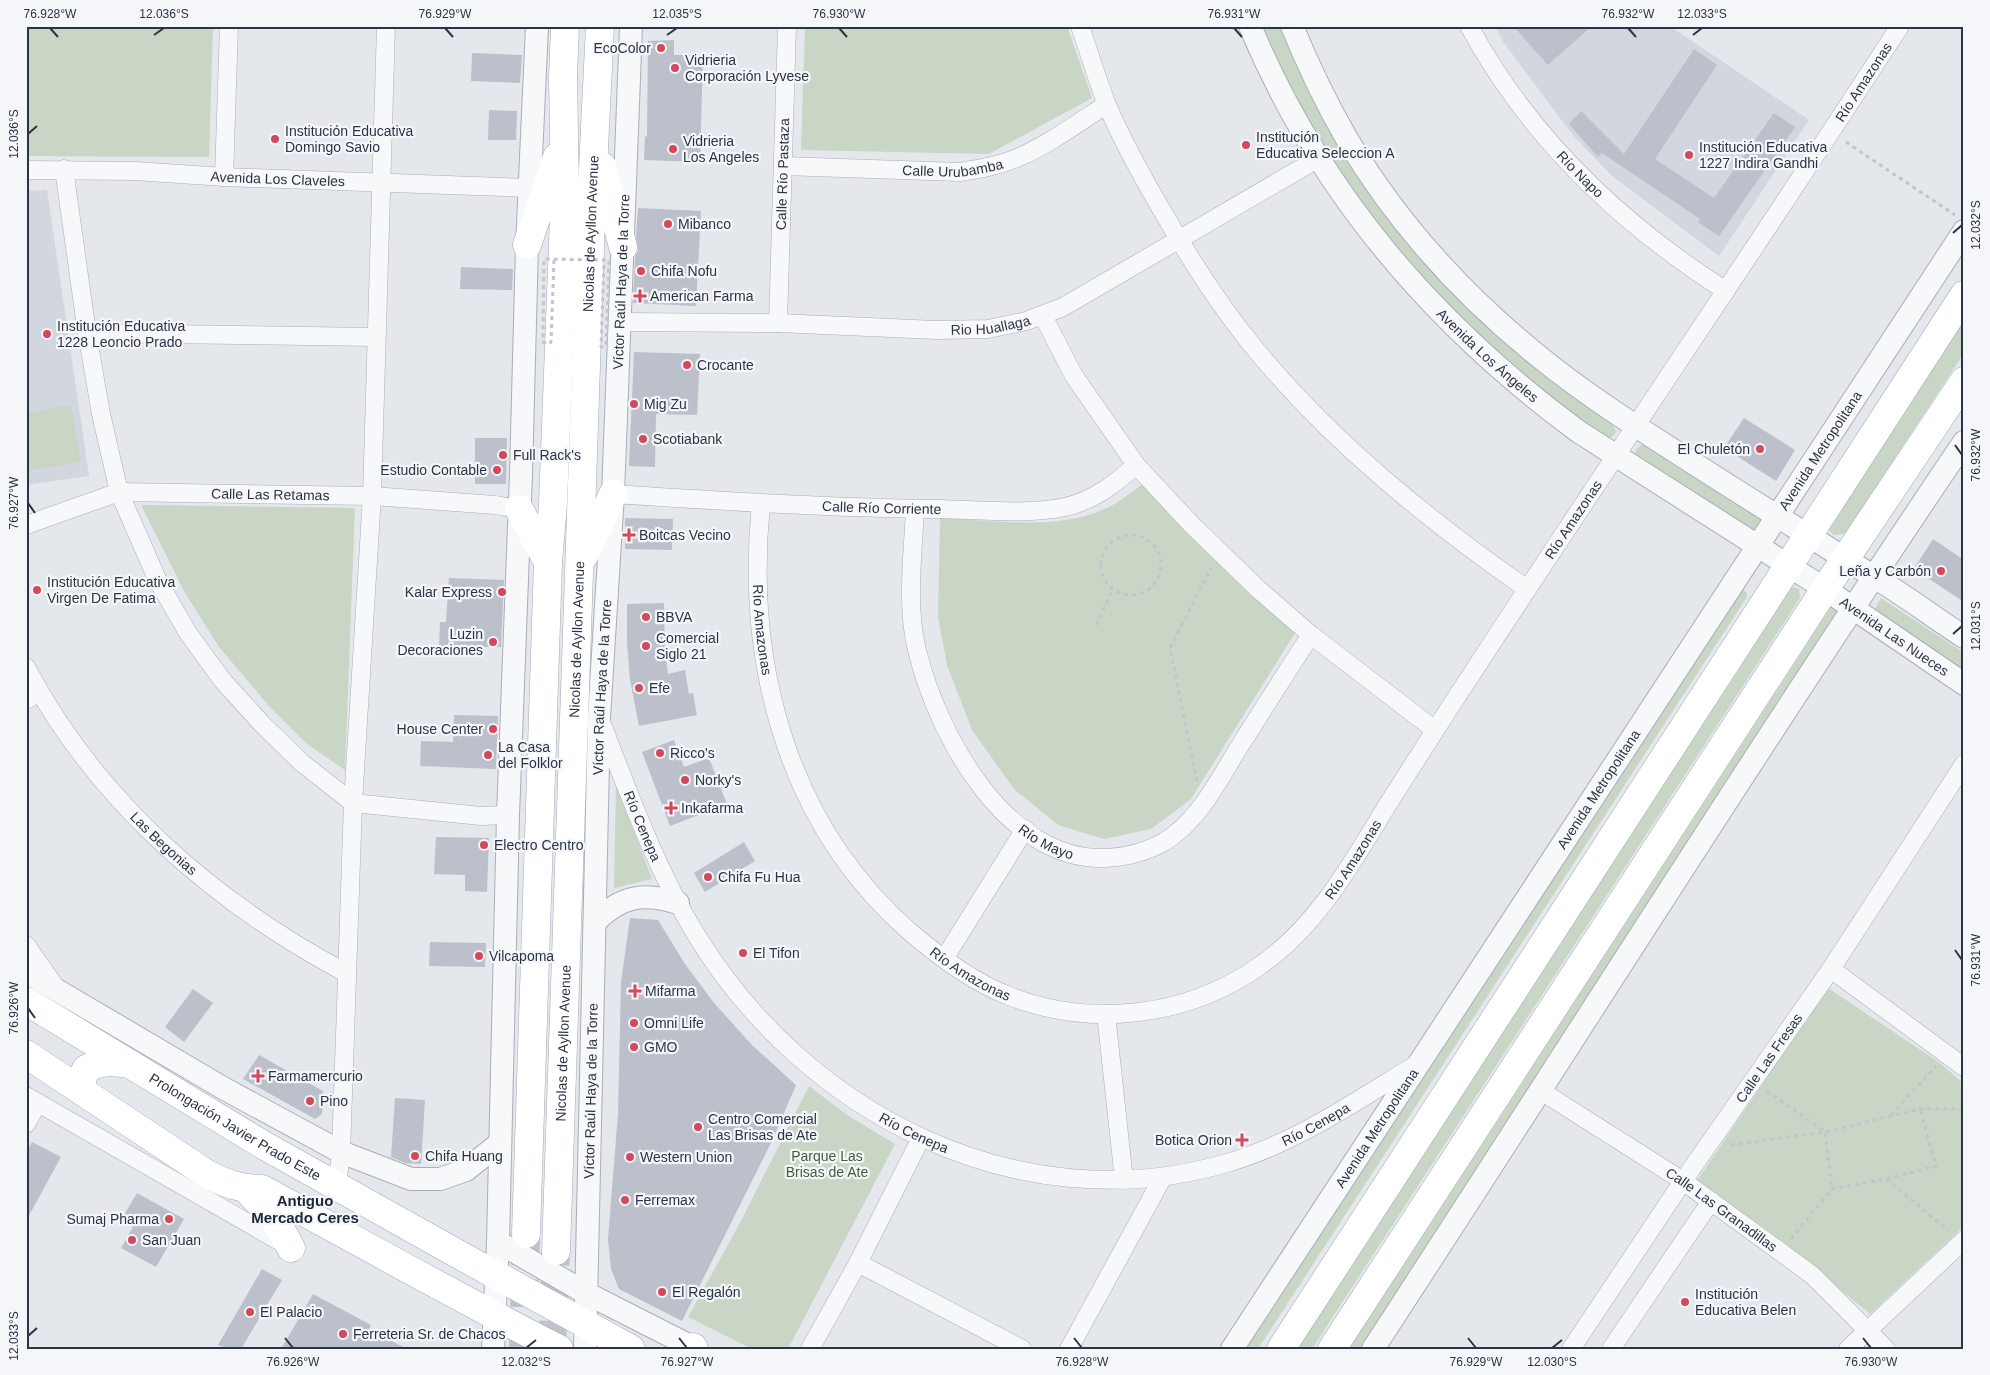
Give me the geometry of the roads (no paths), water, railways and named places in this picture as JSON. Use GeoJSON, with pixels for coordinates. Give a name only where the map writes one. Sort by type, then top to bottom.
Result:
{"type":"FeatureCollection","features":[{"type":"Feature","properties":{"kind":"main road","name":"Nicolas de Ayllon Avenue"},"geometry":{"type":"LineString","coordinates":[[526,1234],[548,562],[553,504],[565,190],[563,139],[564,26]]}},
{"type":"Feature","properties":{"kind":"main road","name":"Nicolas de Ayllon Avenue"},"geometry":{"type":"LineString","coordinates":[[556,1251],[579,566],[600,26]]}},
{"type":"Feature","properties":{"kind":"main road"},"geometry":{"type":"LineString","coordinates":[[527,245],[563,139]]}},
{"type":"Feature","properties":{"kind":"main road"},"geometry":{"type":"LineString","coordinates":[[595,141],[613,255]]}},
{"type":"Feature","properties":{"kind":"main road"},"geometry":{"type":"LineString","coordinates":[[1280,1349],[1807,534],[1964,295]]}},
{"type":"Feature","properties":{"kind":"main road"},"geometry":{"type":"LineString","coordinates":[[1332,1349],[1825,589],[1964,381]]}},
{"type":"Feature","properties":{"kind":"main road"},"geometry":{"type":"LineString","coordinates":[[579,566],[613,494]]}},
{"type":"Feature","properties":{"kind":"main road"},"geometry":{"type":"LineString","coordinates":[[519,509],[548,562]]}},
{"type":"Feature","properties":{"kind":"main road","name":"Prolongación Javier Prado Este"},"geometry":{"type":"LineString","coordinates":[[26,1001],[265,1146],[496,1275],[585,1336],[631,1349]]}},
{"type":"Feature","properties":{"kind":"main road"},"geometry":{"type":"LineString","coordinates":[[26,1054],[226,1184],[254,1189],[355,1239],[494,1316],[559,1349]]}},
{"type":"Feature","properties":{"kind":"main road"},"geometry":{"type":"LineString","coordinates":[[84,1092],[81,1082],[86,1069],[99,1062],[130,1064]]}},
{"type":"Feature","properties":{"kind":"main road"},"geometry":{"type":"LineString","coordinates":[[254,1189],[269,1166],[265,1146]]}},
{"type":"Feature","properties":{"kind":"main road"},"geometry":{"type":"LineString","coordinates":[[254,1189],[275,1219],[291,1248]]}},
{"type":"Feature","properties":{"kind":"main road"},"geometry":{"type":"LineString","coordinates":[[355,1239],[371,1205]]}},
{"type":"Feature","properties":{"kind":"street"},"geometry":{"type":"LineString","coordinates":[[224,177],[229,26]]}},
{"type":"Feature","properties":{"kind":"street"},"geometry":{"type":"LineString","coordinates":[[338,1186],[341,1152],[353,803],[372,496],[386,26]]}},
{"type":"Feature","properties":{"kind":"street"},"geometry":{"type":"LineString","coordinates":[[493,1349],[498,1242],[508,816],[529,188],[537,26]]}},
{"type":"Feature","properties":{"kind":"street","name":"Víctor Raúl Haya de la Torre"},"geometry":{"type":"LineString","coordinates":[[585,1336],[600,718],[613,494],[620,322],[613,255],[631,26]]}},
{"type":"Feature","properties":{"kind":"street","name":"Calle Río Pastaza"},"geometry":{"type":"LineString","coordinates":[[778,322],[787,26]]}},
{"type":"Feature","properties":{"kind":"street"},"geometry":{"type":"LineString","coordinates":[[1080,26],[1107,104],[1134,162],[1178,239],[1223,306],[1256,350],[1316,416],[1390,484],[1463,544],[1527,589]]}},
{"type":"Feature","properties":{"kind":"street","name":"Avenida Los Ángeles"},"geometry":{"type":"LineString","coordinates":[[1250,26],[1275,80],[1319,158],[1346,200],[1376,240],[1441,315],[1510,379],[1579,432],[1825,589]]}},
{"type":"Feature","properties":{"kind":"street"},"geometry":{"type":"LineString","coordinates":[[1292,26],[1322,93],[1348,140],[1389,201],[1461,286],[1529,349],[1574,384],[1636,426],[1873,576],[1964,637]]}},
{"type":"Feature","properties":{"kind":"street","name":"Río Napo"},"geometry":{"type":"LineString","coordinates":[[1469,26],[1526,113],[1587,182],[1653,241],[1688,267],[1726,291]]}},
{"type":"Feature","properties":{"kind":"street","name":"Río Amazonas"},"geometry":{"type":"LineString","coordinates":[[760,504],[757,558],[758,612],[768,682],[788,751],[817,815],[834,846],[853,872],[895,919],[944,959],[986,986],[1017,998],[1057,1009],[1106,1014],[1146,1011],[1190,1000],[1237,980],[1278,952],[1314,916],[1345,872],[1527,589],[1900,26]]}},
{"type":"Feature","properties":{"kind":"street","name":"Calle Urubamba"},"geometry":{"type":"LineString","coordinates":[[783,166],[960,172],[989,168],[1016,158],[1042,145],[1107,104]]}},
{"type":"Feature","properties":{"kind":"street","name":"Rio Huallaga"},"geometry":{"type":"LineString","coordinates":[[620,322],[778,322],[936,330],[988,329],[1026,322],[1063,307],[1319,158]]}},
{"type":"Feature","properties":{"kind":"street"},"geometry":{"type":"LineString","coordinates":[[64,169],[87,333],[101,414],[119,492],[158,581],[188,633],[223,681],[262,724],[302,763],[353,803],[481,816],[508,816]]}},
{"type":"Feature","properties":{"kind":"street","name":"Avenida Los Claveles"},"geometry":{"type":"LineString","coordinates":[[26,170],[135,171],[224,177],[529,188]]}},
{"type":"Feature","properties":{"kind":"street","name":"Avenida Metropolitana"},"geometry":{"type":"LineString","coordinates":[[1232,1349],[1417,1064],[1758,548],[1960,223]]}},
{"type":"Feature","properties":{"kind":"street"},"geometry":{"type":"LineString","coordinates":[[1043,316],[1074,376],[1136,466],[1258,589],[1311,635],[1435,730]]}},
{"type":"Feature","properties":{"kind":"street"},"geometry":{"type":"LineString","coordinates":[[87,333],[376,337]]}},
{"type":"Feature","properties":{"kind":"street"},"geometry":{"type":"LineString","coordinates":[[1373,1349],[1542,1091],[1852,607],[1964,442]]}},
{"type":"Feature","properties":{"kind":"street","name":"Calle Río Corriente"},"geometry":{"type":"LineString","coordinates":[[613,494],[760,504],[1038,511],[1066,507],[1094,497],[1117,483],[1136,466]]}},
{"type":"Feature","properties":{"kind":"street","name":"Calle Las Retamas"},"geometry":{"type":"LineString","coordinates":[[26,525],[119,492],[372,496],[495,505],[519,509]]}},
{"type":"Feature","properties":{"kind":"street","name":"Río Mayo"},"geometry":{"type":"LineString","coordinates":[[915,509],[911,597],[916,648],[931,696],[947,733],[972,774],[1002,811],[1025,830],[1045,843],[1066,852],[1097,858],[1132,855],[1164,842],[1191,820],[1202,806],[1311,635]]}},
{"type":"Feature","properties":{"kind":"street","name":"Avenida Las Nueces"},"geometry":{"type":"LineString","coordinates":[[1825,589],[1964,684]]}},
{"type":"Feature","properties":{"kind":"street","name":"Las Begonias"},"geometry":{"type":"LineString","coordinates":[[26,667],[33,696],[150,832],[183,862],[248,914],[312,955],[346,973]]}},
{"type":"Feature","properties":{"kind":"street","name":"Río Cenepa"},"geometry":{"type":"LineString","coordinates":[[600,718],[651,845],[678,903],[696,934],[725,976],[758,1016],[794,1052],[833,1084],[862,1104],[921,1138],[961,1154],[1020,1172],[1054,1177],[1124,1180],[1163,1177],[1228,1163],[1290,1139],[1319,1124],[1417,1064]]}},
{"type":"Feature","properties":{"kind":"street","name":"Calle Las Fresas"},"geometry":{"type":"LineString","coordinates":[[1571,1349],[1684,1180],[1831,970],[1964,764]]}},
{"type":"Feature","properties":{"kind":"street"},"geometry":{"type":"LineString","coordinates":[[944,959],[1025,830]]}},
{"type":"Feature","properties":{"kind":"street"},"geometry":{"type":"LineString","coordinates":[[595,922],[607,909],[624,900],[642,896],[660,897],[678,903]]}},
{"type":"Feature","properties":{"kind":"street"},"geometry":{"type":"LineString","coordinates":[[26,945],[59,991]]}},
{"type":"Feature","properties":{"kind":"street"},"geometry":{"type":"LineString","coordinates":[[1831,970],[1962,1063]]}},
{"type":"Feature","properties":{"kind":"street","name":"Prolongación Javier Prado Este"},"geometry":{"type":"LineString","coordinates":[[26,972],[223,1088],[341,1152],[411,1179],[440,1180],[466,1170],[500,1143]]}},
{"type":"Feature","properties":{"kind":"street"},"geometry":{"type":"LineString","coordinates":[[1106,1014],[1124,1180]]}},
{"type":"Feature","properties":{"kind":"street","name":"Calle Las Granadillas"},"geometry":{"type":"LineString","coordinates":[[1542,1091],[1684,1180],[1812,1275],[1886,1349]]}},
{"type":"Feature","properties":{"kind":"street"},"geometry":{"type":"LineString","coordinates":[[26,1124],[32,1099],[291,1248]]}},
{"type":"Feature","properties":{"kind":"street"},"geometry":{"type":"LineString","coordinates":[[810,1349],[858,1263],[921,1138]]}},
{"type":"Feature","properties":{"kind":"street"},"geometry":{"type":"LineString","coordinates":[[1068,1349],[1163,1177]]}},
{"type":"Feature","properties":{"kind":"street"},"geometry":{"type":"LineString","coordinates":[[1611,1349],[1711,1201]]}},
{"type":"Feature","properties":{"kind":"street"},"geometry":{"type":"LineString","coordinates":[[1848,1349],[1964,1240]]}},
{"type":"Feature","properties":{"kind":"street"},"geometry":{"type":"LineString","coordinates":[[498,1242],[586,1293],[695,1348]]}},
{"type":"Feature","properties":{"kind":"street"},"geometry":{"type":"LineString","coordinates":[[858,1263],[1022,1349]]}},
{"type":"Feature","properties":{"kind":"tunnel"},"geometry":{"type":"LineString","coordinates":[[523,1349],[526,1234]]}},
{"type":"Feature","properties":{"kind":"tunnel"},"geometry":{"type":"LineString","coordinates":[[552,1349],[556,1251]]}},
{"type":"Feature","properties":{"kind":"place","name":"EcoColor"},"geometry":{"type":"Point","coordinates":[661,48]}},
{"type":"Feature","properties":{"kind":"place","name":"Vidrieria Corporación Lyvese"},"geometry":{"type":"Point","coordinates":[675,68]}},
{"type":"Feature","properties":{"kind":"place","name":"Institución Educativa Domingo Savio"},"geometry":{"type":"Point","coordinates":[275,139]}},
{"type":"Feature","properties":{"kind":"place","name":"Institución Educativa Seleccion A"},"geometry":{"type":"Point","coordinates":[1246,145]}},
{"type":"Feature","properties":{"kind":"place","name":"Vidrieria Los Angeles"},"geometry":{"type":"Point","coordinates":[673,149]}},
{"type":"Feature","properties":{"kind":"place","name":"Institución Educativa 1227 Indira Gandhi"},"geometry":{"type":"Point","coordinates":[1689,155]}},
{"type":"Feature","properties":{"kind":"place","name":"Mibanco"},"geometry":{"type":"Point","coordinates":[668,224]}},
{"type":"Feature","properties":{"kind":"place","name":"Chifa Nofu"},"geometry":{"type":"Point","coordinates":[641,271]}},
{"type":"Feature","properties":{"kind":"place","name":"American Farma"},"geometry":{"type":"Point","coordinates":[640,296]}},
{"type":"Feature","properties":{"kind":"place","name":"Institución Educativa 1228 Leoncio Prado"},"geometry":{"type":"Point","coordinates":[47,334]}},
{"type":"Feature","properties":{"kind":"place","name":"Crocante"},"geometry":{"type":"Point","coordinates":[687,365]}},
{"type":"Feature","properties":{"kind":"place","name":"Mig Zu"},"geometry":{"type":"Point","coordinates":[634,404]}},
{"type":"Feature","properties":{"kind":"place","name":"Scotiabank"},"geometry":{"type":"Point","coordinates":[643,439]}},
{"type":"Feature","properties":{"kind":"place","name":"El Chuletón"},"geometry":{"type":"Point","coordinates":[1760,449]}},
{"type":"Feature","properties":{"kind":"place","name":"Full Rack's"},"geometry":{"type":"Point","coordinates":[503,455]}},
{"type":"Feature","properties":{"kind":"place","name":"Estudio Contable"},"geometry":{"type":"Point","coordinates":[497,470]}},
{"type":"Feature","properties":{"kind":"place","name":"Boitcas Vecino"},"geometry":{"type":"Point","coordinates":[629,535]}},
{"type":"Feature","properties":{"kind":"place","name":"Leña y Carbón"},"geometry":{"type":"Point","coordinates":[1941,571]}},
{"type":"Feature","properties":{"kind":"place","name":"Institución Educativa Virgen De Fatima"},"geometry":{"type":"Point","coordinates":[37,590]}},
{"type":"Feature","properties":{"kind":"place","name":"Kalar Express"},"geometry":{"type":"Point","coordinates":[502,592]}},
{"type":"Feature","properties":{"kind":"place","name":"BBVA"},"geometry":{"type":"Point","coordinates":[646,617]}},
{"type":"Feature","properties":{"kind":"place","name":"Luzin Decoraciones"},"geometry":{"type":"Point","coordinates":[493,642]}},
{"type":"Feature","properties":{"kind":"place","name":"Comercial Siglo 21"},"geometry":{"type":"Point","coordinates":[646,646]}},
{"type":"Feature","properties":{"kind":"place","name":"Efe"},"geometry":{"type":"Point","coordinates":[639,688]}},
{"type":"Feature","properties":{"kind":"place","name":"House Center"},"geometry":{"type":"Point","coordinates":[493,729]}},
{"type":"Feature","properties":{"kind":"place","name":"Ricco's"},"geometry":{"type":"Point","coordinates":[660,753]}},
{"type":"Feature","properties":{"kind":"place","name":"La Casa del Folklor"},"geometry":{"type":"Point","coordinates":[488,755]}},
{"type":"Feature","properties":{"kind":"place","name":"Norky's"},"geometry":{"type":"Point","coordinates":[685,780]}},
{"type":"Feature","properties":{"kind":"place","name":"Inkafarma"},"geometry":{"type":"Point","coordinates":[671,808]}},
{"type":"Feature","properties":{"kind":"place","name":"Electro Centro"},"geometry":{"type":"Point","coordinates":[484,845]}},
{"type":"Feature","properties":{"kind":"place","name":"Chifa Fu Hua"},"geometry":{"type":"Point","coordinates":[708,877]}},
{"type":"Feature","properties":{"kind":"place","name":"El Tifon"},"geometry":{"type":"Point","coordinates":[743,953]}},
{"type":"Feature","properties":{"kind":"place","name":"Vilcapoma"},"geometry":{"type":"Point","coordinates":[479,956]}},
{"type":"Feature","properties":{"kind":"place","name":"Mifarma"},"geometry":{"type":"Point","coordinates":[635,991]}},
{"type":"Feature","properties":{"kind":"place","name":"Omni Life"},"geometry":{"type":"Point","coordinates":[634,1023]}},
{"type":"Feature","properties":{"kind":"place","name":"GMO"},"geometry":{"type":"Point","coordinates":[634,1047]}},
{"type":"Feature","properties":{"kind":"place","name":"Farmamercurio"},"geometry":{"type":"Point","coordinates":[258,1076]}},
{"type":"Feature","properties":{"kind":"place","name":"Pino"},"geometry":{"type":"Point","coordinates":[310,1101]}},
{"type":"Feature","properties":{"kind":"place","name":"Centro Comercial Las Brisas de Ate"},"geometry":{"type":"Point","coordinates":[698,1127]}},
{"type":"Feature","properties":{"kind":"place","name":"Botica Orion"},"geometry":{"type":"Point","coordinates":[1242,1140]}},
{"type":"Feature","properties":{"kind":"place","name":"Chifa Huang"},"geometry":{"type":"Point","coordinates":[415,1156]}},
{"type":"Feature","properties":{"kind":"place","name":"Western Union"},"geometry":{"type":"Point","coordinates":[630,1157]}},
{"type":"Feature","properties":{"kind":"place","name":"Ferremax"},"geometry":{"type":"Point","coordinates":[625,1200]}},
{"type":"Feature","properties":{"kind":"place","name":"Sumaj Pharma"},"geometry":{"type":"Point","coordinates":[169,1219]}},
{"type":"Feature","properties":{"kind":"place","name":"San Juan"},"geometry":{"type":"Point","coordinates":[132,1240]}},
{"type":"Feature","properties":{"kind":"place","name":"El Regalón"},"geometry":{"type":"Point","coordinates":[662,1292]}},
{"type":"Feature","properties":{"kind":"place","name":"Institución Educativa Belen"},"geometry":{"type":"Point","coordinates":[1685,1302]}},
{"type":"Feature","properties":{"kind":"place","name":"El Palacio"},"geometry":{"type":"Point","coordinates":[250,1312]}},
{"type":"Feature","properties":{"kind":"place","name":"Ferreteria Sr. de Chacos"},"geometry":{"type":"Point","coordinates":[343,1334]}},
{"type":"Feature","properties":{"kind":"district","name":"Antiguo Mercado Ceres"},"geometry":{"type":"Point","coordinates":[305,1210]}},
{"type":"Feature","properties":{"kind":"park label","name":"Parque Las Brisas de Ate"},"geometry":{"type":"Point","coordinates":[827,1164]}}]}
